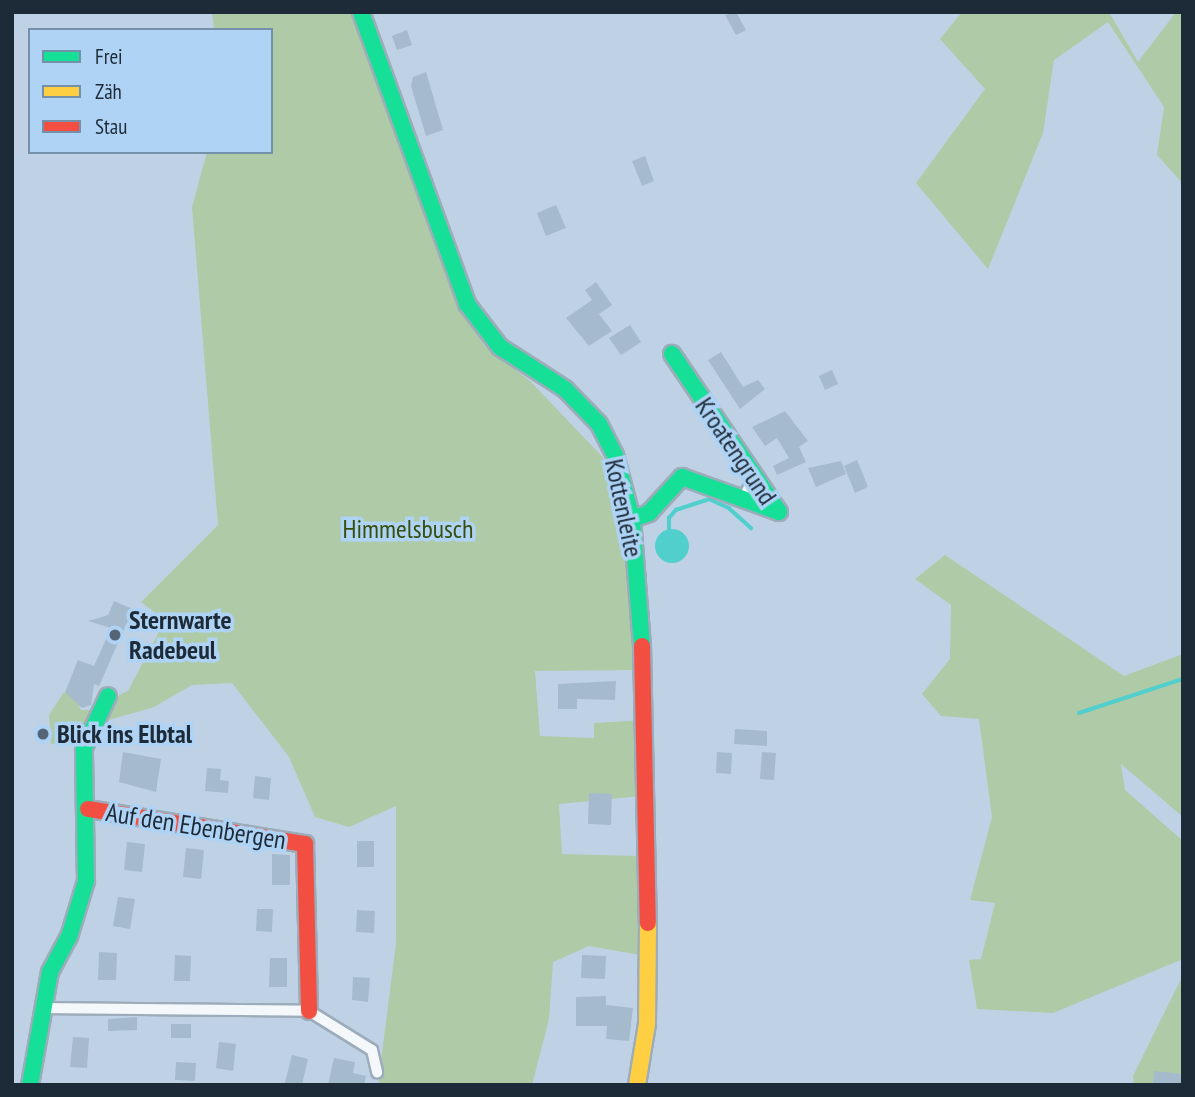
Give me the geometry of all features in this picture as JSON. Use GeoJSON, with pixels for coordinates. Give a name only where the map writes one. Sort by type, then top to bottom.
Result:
{"type":"FeatureCollection","features":[{"type":"Feature","properties":{"kind":"street","name":"Kottenleite"},"geometry":{"type":"LineString","coordinates":[[362,12],[467,304],[500,347],[565,389],[599,424],[615,455],[632,519],[647,710],[649,866],[647,1024],[637,1085]]}},
{"type":"Feature","properties":{"kind":"street","name":"Kroatengrund"},"geometry":{"type":"LineString","coordinates":[[632,519],[649,513],[682,477],[742,501],[779,512],[672,354]]}},
{"type":"Feature","properties":{"kind":"street"},"geometry":{"type":"LineString","coordinates":[[742,501],[755,476]]}},
{"type":"Feature","properties":{"kind":"street","name":"Auf den Ebenbergen"},"geometry":{"type":"LineString","coordinates":[[31,1082],[50,972],[69,937],[86,881],[88,809],[85,748],[108,696]]}},
{"type":"Feature","properties":{"kind":"street","name":"Auf den Ebenbergen"},"geometry":{"type":"LineString","coordinates":[[88,809],[305,844],[309,1010]]}},
{"type":"Feature","properties":{"kind":"street"},"geometry":{"type":"LineString","coordinates":[[44,1008],[309,1010],[372,1050],[377,1072]]}},
{"type":"Feature","properties":{"kind":"green space","name":"Himmelsbusch"},"geometry":{"type":"Polygon","coordinates":[[[212,12],[352,12],[459,303],[484,345],[531,382],[614,469],[641,613],[639,670],[535,671],[540,736],[594,738],[594,723],[645,720],[641,796],[559,804],[562,854],[639,856],[640,955],[589,946],[553,962],[549,1019],[532,1085],[378,1085],[396,943],[396,806],[349,827],[315,817],[289,757],[232,683],[192,685],[154,707],[102,722],[119,695],[128,691],[165,620],[141,602],[218,525],[192,207],[206,154],[273,154],[273,28],[214,28],[212,12]]]}},
{"type":"Feature","properties":{"kind":"green space"},"geometry":{"type":"Polygon","coordinates":[[[962,12],[1109,12],[1138,62],[1176,12],[1183,12],[1183,184],[1157,155],[1164,107],[1108,22],[1054,60],[1043,133],[988,269],[916,183],[985,89],[940,39],[962,12]]]}},
{"type":"Feature","properties":{"kind":"green space"},"geometry":{"type":"Polygon","coordinates":[[[945,555],[1124,676],[1183,654],[1183,817],[1121,764],[1125,790],[1183,841],[1183,959],[1053,1013],[977,1009],[969,960],[981,959],[995,903],[970,900],[992,817],[979,719],[941,716],[922,694],[950,659],[951,605],[915,579],[945,555]]]}},
{"type":"Feature","properties":{"kind":"green space"},"geometry":{"type":"Polygon","coordinates":[[[64,692],[74,695],[81,710],[96,710],[80,745],[51,744],[49,715],[64,692]]]}},
{"type":"Feature","properties":{"kind":"green space"},"geometry":{"type":"Polygon","coordinates":[[[1183,975],[1183,1085],[1134,1085],[1133,1076],[1183,975]]]}},
{"type":"Feature","properties":{"kind":"shaded area"},"geometry":{"type":"Polygon","coordinates":[[[672,529],[684,534],[689,546],[684,558],[672,563],[660,558],[655,546],[660,534],[672,529]]]}},
{"type":"Feature","properties":{"kind":"building"},"geometry":{"type":"Polygon","coordinates":[[[736,12],[746,30],[736,35],[725,15],[736,12]]]}},
{"type":"Feature","properties":{"kind":"building"},"geometry":{"type":"Polygon","coordinates":[[[407,30],[412,45],[397,50],[392,36],[407,30]]]}},
{"type":"Feature","properties":{"kind":"building"},"geometry":{"type":"Polygon","coordinates":[[[426,72],[443,130],[426,136],[411,86],[413,77],[426,72]]]}},
{"type":"Feature","properties":{"kind":"building"},"geometry":{"type":"Polygon","coordinates":[[[645,156],[654,181],[642,186],[632,161],[645,156]]]}},
{"type":"Feature","properties":{"kind":"building"},"geometry":{"type":"Polygon","coordinates":[[[556,205],[566,228],[546,236],[537,213],[556,205]]]}},
{"type":"Feature","properties":{"kind":"building"},"geometry":{"type":"Polygon","coordinates":[[[596,282],[612,305],[599,314],[612,331],[589,346],[566,318],[592,300],[585,290],[596,282]]]}},
{"type":"Feature","properties":{"kind":"building"},"geometry":{"type":"Polygon","coordinates":[[[630,325],[641,342],[621,355],[609,338],[630,325]]]}},
{"type":"Feature","properties":{"kind":"building"},"geometry":{"type":"Polygon","coordinates":[[[721,352],[743,387],[758,380],[765,389],[740,409],[708,360],[721,352]]]}},
{"type":"Feature","properties":{"kind":"building"},"geometry":{"type":"Polygon","coordinates":[[[832,370],[838,384],[825,390],[819,376],[832,370]]]}},
{"type":"Feature","properties":{"kind":"building"},"geometry":{"type":"Polygon","coordinates":[[[785,411],[808,441],[799,447],[806,462],[777,475],[773,466],[789,458],[777,438],[765,446],[752,427],[785,411]]]}},
{"type":"Feature","properties":{"kind":"building"},"geometry":{"type":"Polygon","coordinates":[[[857,460],[868,487],[855,493],[844,466],[857,460]]]}},
{"type":"Feature","properties":{"kind":"building"},"geometry":{"type":"Polygon","coordinates":[[[841,461],[846,474],[816,487],[808,468],[841,461]]]}},
{"type":"Feature","properties":{"kind":"building","name":"Sternwarte Radebeul"},"geometry":{"type":"Polygon","coordinates":[[[114,601],[133,609],[99,686],[94,684],[91,705],[82,708],[65,692],[78,660],[94,666],[111,628],[88,621],[108,615],[114,601]]]}},
{"type":"Feature","properties":{"kind":"building"},"geometry":{"type":"Polygon","coordinates":[[[616,681],[615,700],[577,699],[577,709],[558,709],[558,684],[616,681]]]}},
{"type":"Feature","properties":{"kind":"building"},"geometry":{"type":"Polygon","coordinates":[[[735,729],[767,731],[767,746],[734,744],[735,729]]]}},
{"type":"Feature","properties":{"kind":"building"},"geometry":{"type":"Polygon","coordinates":[[[123,752],[161,759],[156,792],[119,782],[123,752]]]}},
{"type":"Feature","properties":{"kind":"building"},"geometry":{"type":"Polygon","coordinates":[[[717,752],[732,753],[731,774],[716,773],[717,752]]]}},
{"type":"Feature","properties":{"kind":"building"},"geometry":{"type":"Polygon","coordinates":[[[762,752],[776,753],[774,780],[760,779],[762,752]]]}},
{"type":"Feature","properties":{"kind":"building"},"geometry":{"type":"Polygon","coordinates":[[[207,768],[221,769],[220,780],[229,781],[228,793],[205,791],[207,768]]]}},
{"type":"Feature","properties":{"kind":"building"},"geometry":{"type":"Polygon","coordinates":[[[255,776],[271,778],[269,800],[253,798],[255,776]]]}},
{"type":"Feature","properties":{"kind":"building"},"geometry":{"type":"Polygon","coordinates":[[[589,793],[612,794],[611,825],[588,824],[589,793]]]}},
{"type":"Feature","properties":{"kind":"building"},"geometry":{"type":"Polygon","coordinates":[[[357,841],[374,841],[374,867],[357,867],[357,841]]]}},
{"type":"Feature","properties":{"kind":"building"},"geometry":{"type":"Polygon","coordinates":[[[127,842],[145,844],[142,872],[124,870],[127,842]]]}},
{"type":"Feature","properties":{"kind":"building"},"geometry":{"type":"Polygon","coordinates":[[[186,848],[204,850],[201,879],[183,877],[186,848]]]}},
{"type":"Feature","properties":{"kind":"building"},"geometry":{"type":"Polygon","coordinates":[[[272,854],[290,855],[290,885],[272,885],[272,854]]]}},
{"type":"Feature","properties":{"kind":"building"},"geometry":{"type":"Polygon","coordinates":[[[118,897],[135,899],[130,929],[113,926],[118,897]]]}},
{"type":"Feature","properties":{"kind":"building"},"geometry":{"type":"Polygon","coordinates":[[[257,909],[273,909],[272,932],[256,931],[257,909]]]}},
{"type":"Feature","properties":{"kind":"building"},"geometry":{"type":"Polygon","coordinates":[[[357,910],[375,911],[374,933],[356,932],[357,910]]]}},
{"type":"Feature","properties":{"kind":"building"},"geometry":{"type":"Polygon","coordinates":[[[99,952],[117,953],[116,980],[98,980],[99,952]]]}},
{"type":"Feature","properties":{"kind":"building"},"geometry":{"type":"Polygon","coordinates":[[[175,955],[191,956],[190,981],[174,981],[175,955]]]}},
{"type":"Feature","properties":{"kind":"building"},"geometry":{"type":"Polygon","coordinates":[[[582,955],[606,956],[605,979],[581,978],[582,955]]]}},
{"type":"Feature","properties":{"kind":"building"},"geometry":{"type":"Polygon","coordinates":[[[270,958],[287,958],[287,987],[269,987],[270,958]]]}},
{"type":"Feature","properties":{"kind":"building"},"geometry":{"type":"Polygon","coordinates":[[[353,977],[370,978],[368,1002],[352,1000],[353,977]]]}},
{"type":"Feature","properties":{"kind":"building"},"geometry":{"type":"Polygon","coordinates":[[[606,996],[606,1005],[633,1008],[629,1041],[606,1039],[607,1026],[576,1026],[576,997],[606,996]]]}},
{"type":"Feature","properties":{"kind":"building"},"geometry":{"type":"Polygon","coordinates":[[[137,1017],[137,1030],[108,1031],[108,1019],[137,1017]]]}},
{"type":"Feature","properties":{"kind":"building"},"geometry":{"type":"Polygon","coordinates":[[[171,1024],[191,1024],[191,1038],[171,1038],[171,1024]]]}},
{"type":"Feature","properties":{"kind":"building"},"geometry":{"type":"Polygon","coordinates":[[[73,1037],[89,1038],[87,1068],[70,1067],[73,1037]]]}},
{"type":"Feature","properties":{"kind":"building"},"geometry":{"type":"Polygon","coordinates":[[[219,1042],[236,1044],[233,1071],[216,1068],[219,1042]]]}},
{"type":"Feature","properties":{"kind":"building"},"geometry":{"type":"Polygon","coordinates":[[[292,1055],[308,1059],[302,1085],[285,1083],[292,1055]]]}},
{"type":"Feature","properties":{"kind":"building"},"geometry":{"type":"Polygon","coordinates":[[[334,1058],[355,1062],[353,1073],[366,1076],[364,1085],[328,1085],[334,1058]]]}},
{"type":"Feature","properties":{"kind":"building"},"geometry":{"type":"Polygon","coordinates":[[[176,1062],[196,1063],[195,1081],[175,1080],[176,1062]]]}},
{"type":"Feature","properties":{"kind":"building"},"geometry":{"type":"Polygon","coordinates":[[[1154,1071],[1182,1074],[1180,1085],[1153,1085],[1154,1071]]]}},
{"type":"Feature","properties":{"kind":"waterway"},"geometry":{"type":"LineString","coordinates":[[669,529],[669,518],[676,510],[709,499],[729,508],[751,528]]}},
{"type":"Feature","properties":{"kind":"waterway"},"geometry":{"type":"LineString","coordinates":[[1079,713],[1183,679]]}},
{"type":"Feature","properties":{"kind":"traffic: fast"},"geometry":{"type":"LineString","coordinates":[[361,12],[467,304],[500,347],[565,389],[599,424],[615,455],[632,519],[642,646]]}},
{"type":"Feature","properties":{"kind":"traffic: fast"},"geometry":{"type":"LineString","coordinates":[[632,519],[649,513],[682,477],[779,512],[672,354]]}},
{"type":"Feature","properties":{"kind":"traffic: fast"},"geometry":{"type":"LineString","coordinates":[[30,1085],[50,972],[69,937],[86,881],[84,748],[108,696]]}},
{"type":"Feature","properties":{"kind":"traffic: slow"},"geometry":{"type":"LineString","coordinates":[[637,1085],[647,1024],[648,923]]}},
{"type":"Feature","properties":{"kind":"traffic: jam"},"geometry":{"type":"LineString","coordinates":[[642,646],[648,923]]}},
{"type":"Feature","properties":{"kind":"traffic: jam"},"geometry":{"type":"LineString","coordinates":[[88,809],[305,844],[309,1011]]}},
{"type":"Feature","properties":{"kind":"place","name":"Sternwarte Radebeul"},"geometry":{"type":"Point","coordinates":[115,635]}},
{"type":"Feature","properties":{"kind":"place","name":"Blick ins Elbtal"},"geometry":{"type":"Point","coordinates":[43,734]}}]}
